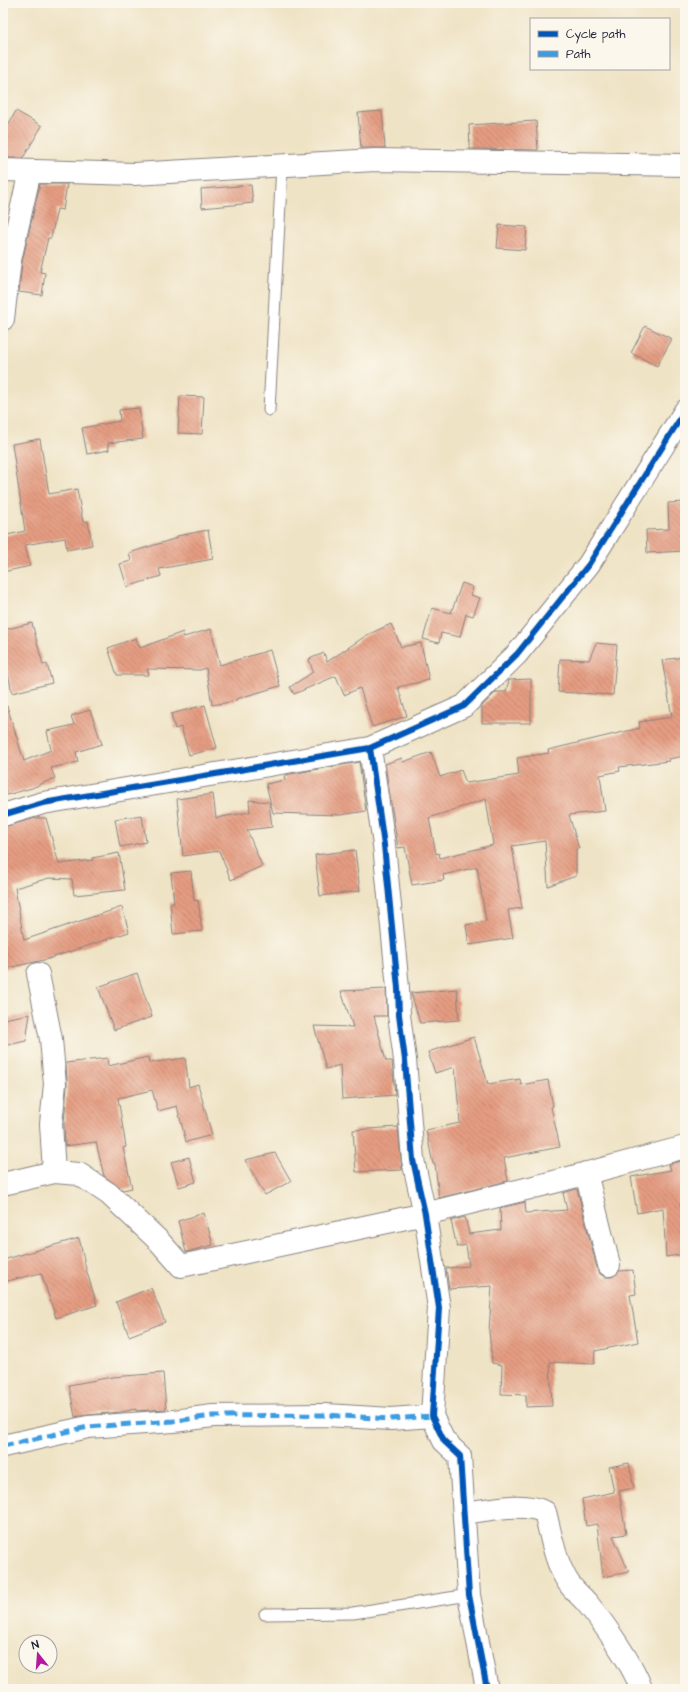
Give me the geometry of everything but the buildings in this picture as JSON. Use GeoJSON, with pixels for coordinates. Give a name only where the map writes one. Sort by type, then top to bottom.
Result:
{"type":"FeatureCollection","features":[{"type":"Feature","properties":{"kind":"street"},"geometry":{"type":"LineString","coordinates":[[3,170],[134,174],[375,160],[685,165]]}},
{"type":"Feature","properties":{"kind":"street"},"geometry":{"type":"LineString","coordinates":[[3,319],[9,266],[30,171]]}},
{"type":"Feature","properties":{"kind":"street"},"geometry":{"type":"LineString","coordinates":[[3,814],[43,803],[370,748],[464,706],[517,654],[588,564],[685,411]]}},
{"type":"Feature","properties":{"kind":"street"},"geometry":{"type":"LineString","coordinates":[[370,748],[385,852],[413,1160],[425,1214],[439,1308],[432,1416],[444,1441],[460,1456],[469,1595],[487,1689]]}},
{"type":"Feature","properties":{"kind":"street"},"geometry":{"type":"LineString","coordinates":[[38,974],[51,1039],[55,1084],[51,1124],[54,1172]]}},
{"type":"Feature","properties":{"kind":"street"},"geometry":{"type":"LineString","coordinates":[[3,1184],[54,1172],[79,1174],[109,1194],[159,1240],[181,1266],[425,1214],[685,1147]]}},
{"type":"Feature","properties":{"kind":"street"},"geometry":{"type":"LineString","coordinates":[[586,1173],[609,1265]]}},
{"type":"Feature","properties":{"kind":"street"},"geometry":{"type":"LineString","coordinates":[[3,1446],[88,1428],[174,1421],[213,1416],[326,1415],[391,1419],[432,1416]]}},
{"type":"Feature","properties":{"kind":"street"},"geometry":{"type":"LineString","coordinates":[[464,1513],[524,1506],[536,1508],[545,1512],[555,1552],[568,1583],[588,1604],[620,1650],[630,1665],[640,1689]]}},
{"type":"Feature","properties":{"kind":"lane"},"geometry":{"type":"LineString","coordinates":[[269,410],[282,166]]}},
{"type":"Feature","properties":{"kind":"lane"},"geometry":{"type":"LineString","coordinates":[[265,1614],[353,1612],[469,1595]]}},
{"type":"Feature","properties":{"kind":"marked path"},"geometry":{"type":"LineString","coordinates":[[3,1446],[88,1427],[174,1421],[213,1416],[326,1415],[391,1419],[432,1416]]}},
{"type":"Feature","properties":{"kind":"cycle path"},"geometry":{"type":"LineString","coordinates":[[3,815],[43,803],[370,748],[464,706],[517,654],[589,564],[685,411]]}},
{"type":"Feature","properties":{"kind":"cycle path"},"geometry":{"type":"LineString","coordinates":[[370,748],[384,845],[398,988],[399,1015],[405,1060],[413,1160],[425,1214],[439,1308],[432,1416],[444,1441],[460,1456],[469,1595],[487,1689]]}}]}
